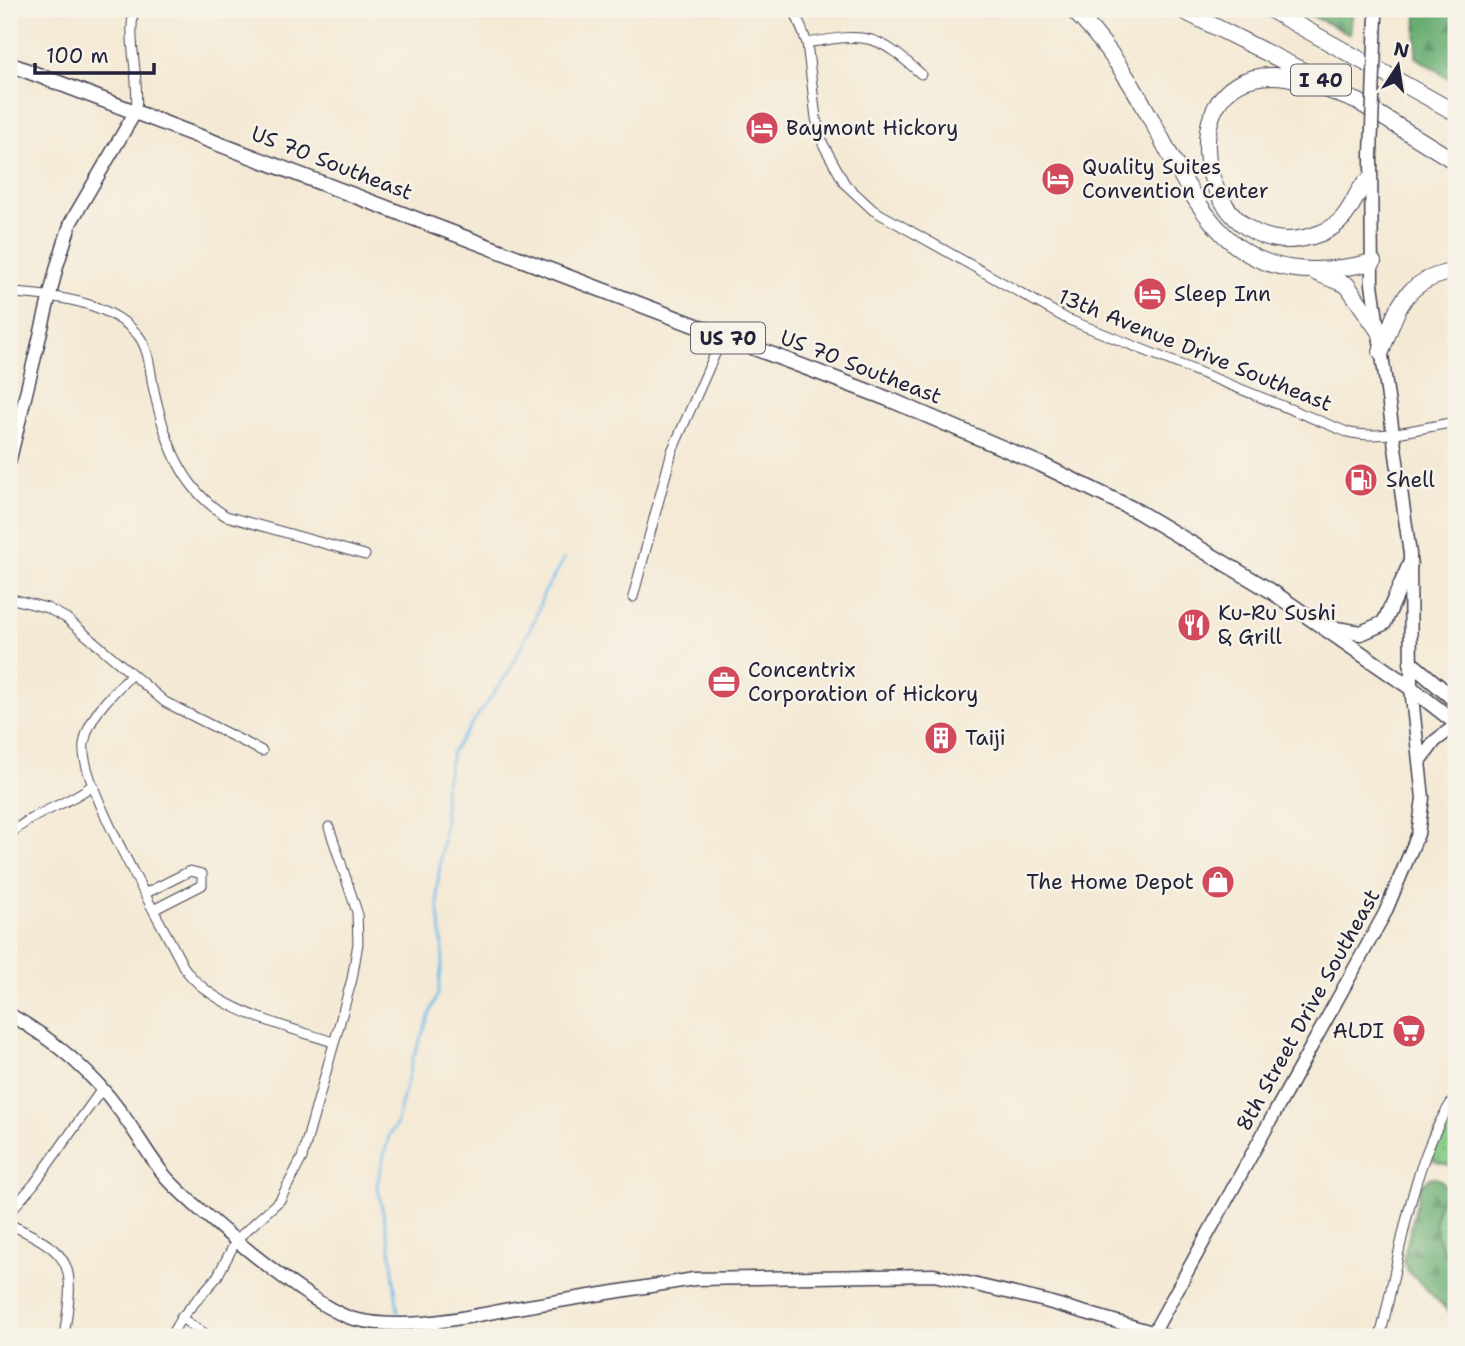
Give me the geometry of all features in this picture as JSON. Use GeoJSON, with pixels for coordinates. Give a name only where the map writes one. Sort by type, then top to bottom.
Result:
{"type":"FeatureCollection","features":[{"type":"Feature","properties":{"kind":"highway"},"geometry":{"type":"LineString","coordinates":[[1072,9],[1128,80],[1187,189],[1210,222],[1226,238],[1254,256],[1347,285],[1378,330]]}},
{"type":"Feature","properties":{"kind":"highway","name":"I 40"},"geometry":{"type":"LineString","coordinates":[[1180,9],[1266,51],[1359,102],[1456,162]]}},
{"type":"Feature","properties":{"kind":"highway","name":"I 40"},"geometry":{"type":"LineString","coordinates":[[1269,9],[1456,113]]}},
{"type":"Feature","properties":{"kind":"highway"},"geometry":{"type":"LineString","coordinates":[[1359,102],[1294,78],[1271,75],[1248,80],[1230,91],[1215,112],[1207,136],[1207,167],[1219,196],[1238,219],[1264,233],[1291,238],[1319,233],[1338,223],[1370,180]]}},
{"type":"Feature","properties":{"kind":"highway"},"geometry":{"type":"LineString","coordinates":[[1301,269],[1335,269],[1373,262]]}},
{"type":"Feature","properties":{"kind":"highway"},"geometry":{"type":"LineString","coordinates":[[1381,352],[1397,308],[1408,293],[1422,282],[1456,271]]}},
{"type":"Feature","properties":{"kind":"main road","name":"US 70 Southeast"},"geometry":{"type":"LineString","coordinates":[[9,64],[973,433],[1087,486],[1195,545],[1322,626],[1411,688],[1456,724]]}},
{"type":"Feature","properties":{"kind":"main road"},"geometry":{"type":"LineString","coordinates":[[1322,626],[1361,633],[1384,623],[1410,565]]}},
{"type":"Feature","properties":{"kind":"main road"},"geometry":{"type":"LineString","coordinates":[[1411,663],[1456,701]]}},
{"type":"Feature","properties":{"kind":"street"},"geometry":{"type":"LineString","coordinates":[[9,463],[50,296],[75,212],[136,111],[138,85],[131,31],[134,9]]}},
{"type":"Feature","properties":{"kind":"street","name":"13th Avenue Drive Southeast"},"geometry":{"type":"LineString","coordinates":[[794,9],[807,43],[816,118],[828,156],[853,193],[883,217],[1050,311],[1347,432],[1363,435],[1456,422]]}},
{"type":"Feature","properties":{"kind":"street","name":"8th Street Drive Southeast"},"geometry":{"type":"LineString","coordinates":[[1153,1334],[1396,891],[1418,834],[1423,798],[1421,760],[1411,688],[1410,565],[1378,330],[1373,262],[1370,180],[1376,12]]}},
{"type":"Feature","properties":{"kind":"street"},"geometry":{"type":"LineString","coordinates":[[807,43],[864,36],[885,44],[921,74]]}},
{"type":"Feature","properties":{"kind":"street"},"geometry":{"type":"LineString","coordinates":[[9,293],[50,296],[106,311],[138,335],[146,352],[167,443],[180,469],[206,504],[226,516],[365,555]]}},
{"type":"Feature","properties":{"kind":"street"},"geometry":{"type":"LineString","coordinates":[[633,597],[669,461],[723,336]]}},
{"type":"Feature","properties":{"kind":"street"},"geometry":{"type":"LineString","coordinates":[[9,598],[47,608],[66,618],[165,702],[262,751]]}},
{"type":"Feature","properties":{"kind":"street"},"geometry":{"type":"LineString","coordinates":[[132,674],[104,703],[86,733],[83,756],[91,786],[183,966],[203,989],[234,1007],[333,1042]]}},
{"type":"Feature","properties":{"kind":"street"},"geometry":{"type":"LineString","coordinates":[[1421,760],[1435,741],[1456,724]]}},
{"type":"Feature","properties":{"kind":"street"},"geometry":{"type":"LineString","coordinates":[[9,835],[91,786]]}},
{"type":"Feature","properties":{"kind":"street"},"geometry":{"type":"LineString","coordinates":[[170,1337],[181,1318],[217,1276],[237,1239],[281,1200],[294,1178],[352,979],[359,933],[357,912],[329,827]]}},
{"type":"Feature","properties":{"kind":"street"},"geometry":{"type":"LineString","coordinates":[[146,893],[190,871],[202,874],[202,885],[155,909]]}},
{"type":"Feature","properties":{"kind":"street"},"geometry":{"type":"LineString","coordinates":[[9,1014],[54,1044],[102,1089],[164,1174],[237,1239],[312,1298],[339,1314],[391,1324],[433,1321],[694,1279],[921,1275],[986,1285],[1169,1337]]}},
{"type":"Feature","properties":{"kind":"street"},"geometry":{"type":"LineString","coordinates":[[9,1213],[34,1184],[102,1089]]}},
{"type":"Feature","properties":{"kind":"street"},"geometry":{"type":"LineString","coordinates":[[1380,1337],[1426,1155],[1440,1119],[1456,1096]]}},
{"type":"Feature","properties":{"kind":"street"},"geometry":{"type":"LineString","coordinates":[[9,1224],[50,1244],[68,1268],[70,1284],[64,1337]]}},
{"type":"Feature","properties":{"kind":"street"},"geometry":{"type":"LineString","coordinates":[[181,1318],[210,1337]]}},
{"type":"Feature","properties":{"kind":"street"},"geometry":{"type":"LineString","coordinates":[[433,1321],[435,1337]]}},
{"type":"Feature","properties":{"kind":"green space"},"geometry":{"type":"Polygon","coordinates":[[[1298,9],[1353,9],[1350,34],[1349,34],[1298,9]]]}},
{"type":"Feature","properties":{"kind":"green space"},"geometry":{"type":"Polygon","coordinates":[[[1417,9],[1456,9],[1456,83],[1416,57],[1417,9]]]}},
{"type":"Feature","properties":{"kind":"green space"},"geometry":{"type":"Polygon","coordinates":[[[1456,1101],[1456,1167],[1434,1161],[1432,1145],[1456,1101]]]}},
{"type":"Feature","properties":{"kind":"green space"},"geometry":{"type":"Polygon","coordinates":[[[1432,1177],[1441,1180],[1447,1188],[1436,1212],[1435,1221],[1441,1247],[1456,1267],[1456,1319],[1407,1270],[1403,1261],[1421,1185],[1432,1177]]]}},
{"type":"Feature","properties":{"kind":"green space"},"geometry":{"type":"Polygon","coordinates":[[[1447,1188],[1456,1205],[1456,1267],[1441,1247],[1436,1230],[1436,1212],[1447,1188]]]}},
{"type":"Feature","properties":{"kind":"waterway"},"geometry":{"type":"LineString","coordinates":[[398,1312],[390,1247],[377,1184],[413,1058],[438,993],[443,956],[437,889],[445,822],[444,792],[452,752],[508,673],[535,619],[543,595],[564,559]]}},
{"type":"Feature","properties":{"kind":"place","name":"Baymont Hickory"},"geometry":{"type":"Point","coordinates":[762,128]}},
{"type":"Feature","properties":{"kind":"place","name":"Quality Suites Convention Center"},"geometry":{"type":"Point","coordinates":[1058,179]}},
{"type":"Feature","properties":{"kind":"place","name":"Sleep Inn"},"geometry":{"type":"Point","coordinates":[1150,294]}},
{"type":"Feature","properties":{"kind":"place","name":"Shell"},"geometry":{"type":"Point","coordinates":[1361,480]}},
{"type":"Feature","properties":{"kind":"place","name":"Ku-Ru Sushi & Grill"},"geometry":{"type":"Point","coordinates":[1194,625]}},
{"type":"Feature","properties":{"kind":"place","name":"Concentrix Corporation of Hickory"},"geometry":{"type":"Point","coordinates":[724,682]}},
{"type":"Feature","properties":{"kind":"place","name":"Taiji"},"geometry":{"type":"Point","coordinates":[941,738]}},
{"type":"Feature","properties":{"kind":"place","name":"The Home Depot"},"geometry":{"type":"Point","coordinates":[1218,882]}},
{"type":"Feature","properties":{"kind":"place","name":"ALDI"},"geometry":{"type":"Point","coordinates":[1409,1031]}}]}
